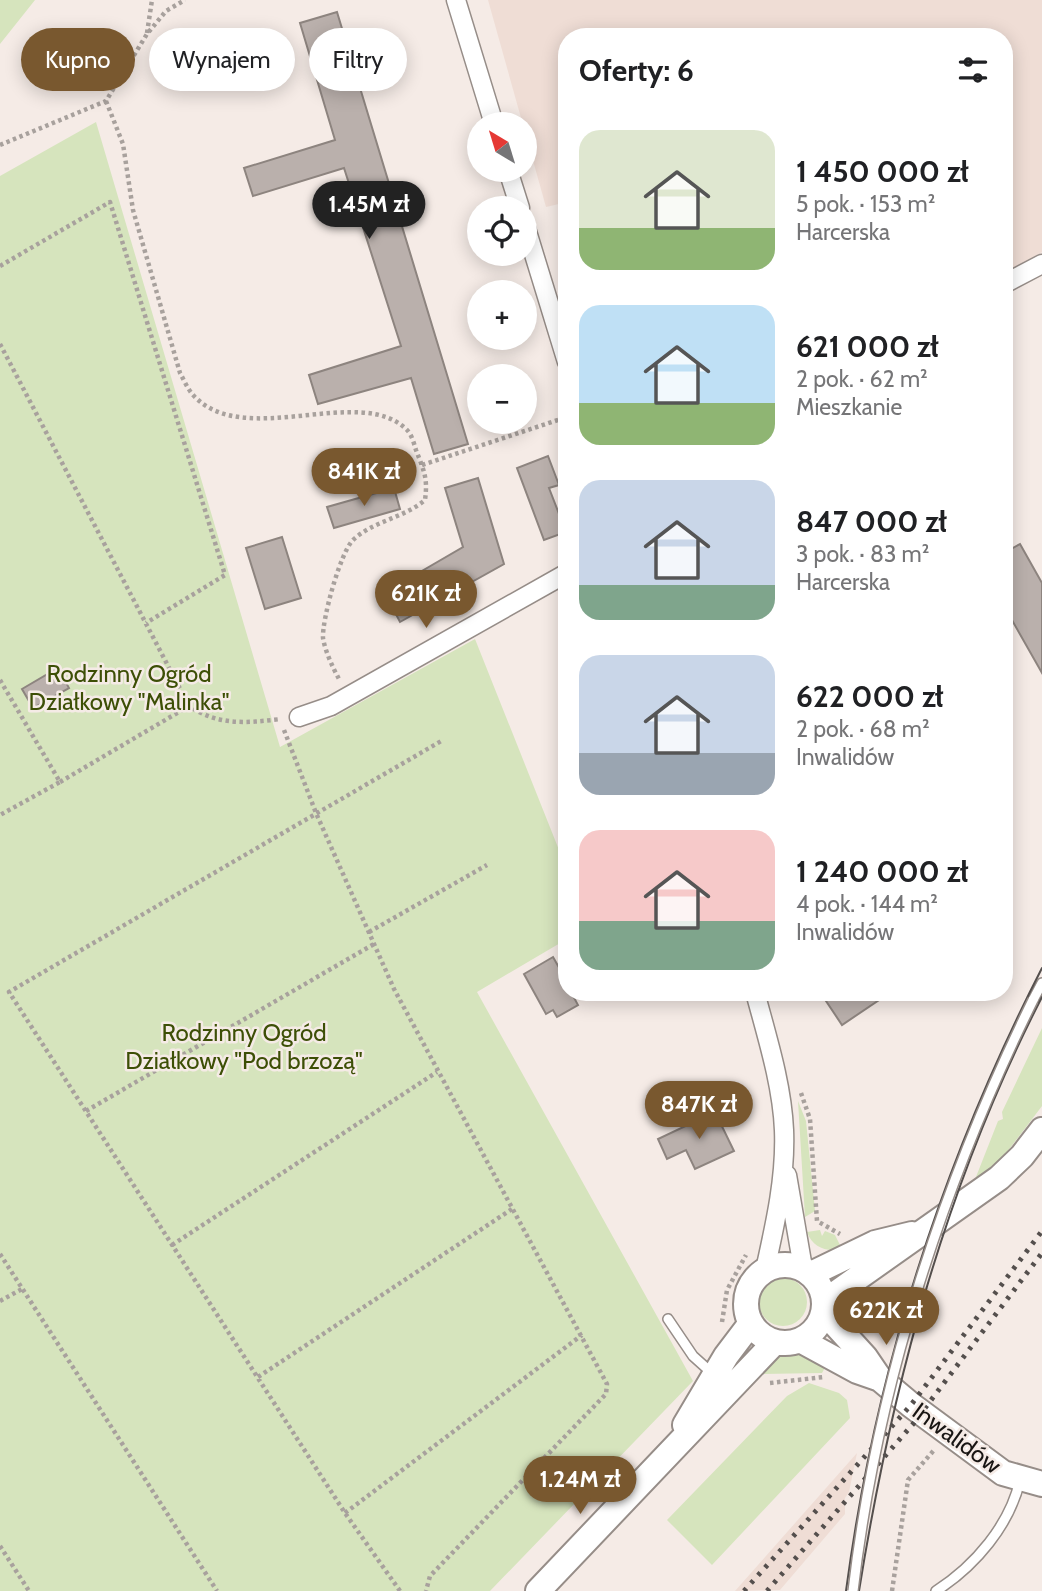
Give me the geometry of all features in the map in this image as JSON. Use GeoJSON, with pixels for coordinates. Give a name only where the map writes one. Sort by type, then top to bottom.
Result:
{"type":"FeatureCollection","features":[{"type":"Feature","properties":{"kind":"street"},"geometry":{"type":"LineString","coordinates":[[456,0],[490,112]]}},
{"type":"Feature","properties":{"kind":"street"},"geometry":{"type":"LineString","coordinates":[[537,264],[558,333]]}},
{"type":"Feature","properties":{"kind":"street"},"geometry":{"type":"LineString","coordinates":[[1013,279],[1042,264]]}},
{"type":"Feature","properties":{"kind":"street"},"geometry":{"type":"LineString","coordinates":[[299,717],[349,696],[558,578]]}},
{"type":"Feature","properties":{"kind":"street"},"geometry":{"type":"LineString","coordinates":[[757,1001],[781,1099],[784,1160],[807,1271]]}},
{"type":"Feature","properties":{"kind":"street"},"geometry":{"type":"LineString","coordinates":[[784,1160],[765,1270],[748,1290],[745,1303],[751,1323],[763,1337],[775,1342],[800,1340],[814,1331],[824,1307],[919,1232],[999,1178],[1022,1156],[1042,1130]]}},
{"type":"Feature","properties":{"kind":"street"},"geometry":{"type":"LineString","coordinates":[[807,1271],[875,1243],[919,1232]]}},
{"type":"Feature","properties":{"kind":"street"},"geometry":{"type":"LineString","coordinates":[[765,1270],[790,1264],[807,1271],[818,1282],[824,1307]]}},
{"type":"Feature","properties":{"kind":"street","name":"Inwalidów"},"geometry":{"type":"LineString","coordinates":[[824,1307],[880,1379],[969,1450],[1031,1482]]}},
{"type":"Feature","properties":{"kind":"street"},"geometry":{"type":"LineString","coordinates":[[654,1472],[751,1323]]}},
{"type":"Feature","properties":{"kind":"street","name":"Inwalidów"},"geometry":{"type":"LineString","coordinates":[[800,1340],[857,1371],[880,1379]]}},
{"type":"Feature","properties":{"kind":"street"},"geometry":{"type":"LineString","coordinates":[[548,1585],[775,1342]]}},
{"type":"Feature","properties":{"kind":"lane"},"geometry":{"type":"LineString","coordinates":[[853,1591],[880,1435],[917,1291],[971,1139],[1042,983]]}},
{"type":"Feature","properties":{"kind":"lane"},"geometry":{"type":"LineString","coordinates":[[668,1319],[693,1356],[715,1375]]}},
{"type":"Feature","properties":{"kind":"lane"},"geometry":{"type":"LineString","coordinates":[[936,1591],[993,1539],[1016,1498],[1031,1482]]}},
{"type":"Feature","properties":{"kind":"path"},"geometry":{"type":"LineString","coordinates":[[147,34],[152,0]]}},
{"type":"Feature","properties":{"kind":"path"},"geometry":{"type":"LineString","coordinates":[[0,145],[106,101],[147,34],[166,11],[185,0]]}},
{"type":"Feature","properties":{"kind":"path"},"geometry":{"type":"LineString","coordinates":[[106,101],[123,144],[133,211],[180,373],[193,396],[209,407],[233,417],[348,413],[387,416],[409,431],[428,480],[425,500],[411,512],[376,526],[354,540],[340,561],[323,638],[334,671],[349,696]]}},
{"type":"Feature","properties":{"kind":"path"},"geometry":{"type":"LineString","coordinates":[[0,266],[110,202],[225,575],[146,623]]}},
{"type":"Feature","properties":{"kind":"path"},"geometry":{"type":"LineString","coordinates":[[0,344],[189,706],[207,719],[248,723],[299,717]]}},
{"type":"Feature","properties":{"kind":"path"},"geometry":{"type":"LineString","coordinates":[[422,465],[558,420]]}},
{"type":"Feature","properties":{"kind":"path"},"geometry":{"type":"LineString","coordinates":[[0,680],[60,782]]}},
{"type":"Feature","properties":{"kind":"path"},"geometry":{"type":"LineString","coordinates":[[0,815],[189,706]]}},
{"type":"Feature","properties":{"kind":"path"},"geometry":{"type":"LineString","coordinates":[[280,720],[316,813],[374,944],[437,1072],[607,1384],[606,1394],[430,1576],[426,1591]]}},
{"type":"Feature","properties":{"kind":"path"},"geometry":{"type":"LineString","coordinates":[[400,1591],[345,1513],[9,992],[443,740]]}},
{"type":"Feature","properties":{"kind":"path"},"geometry":{"type":"LineString","coordinates":[[369,932],[487,865]]}},
{"type":"Feature","properties":{"kind":"path"},"geometry":{"type":"LineString","coordinates":[[86,1111],[374,944]]}},
{"type":"Feature","properties":{"kind":"path"},"geometry":{"type":"LineString","coordinates":[[172,1245],[437,1072]]}},
{"type":"Feature","properties":{"kind":"path"},"geometry":{"type":"LineString","coordinates":[[797,1080],[810,1119],[817,1221],[840,1234],[851,1254]]}},
{"type":"Feature","properties":{"kind":"path"},"geometry":{"type":"LineString","coordinates":[[258,1377],[512,1209]]}},
{"type":"Feature","properties":{"kind":"path"},"geometry":{"type":"LineString","coordinates":[[0,1254],[217,1591]]}},
{"type":"Feature","properties":{"kind":"path"},"geometry":{"type":"LineString","coordinates":[[0,1301],[22,1289]]}},
{"type":"Feature","properties":{"kind":"path"},"geometry":{"type":"LineString","coordinates":[[345,1513],[582,1335]]}},
{"type":"Feature","properties":{"kind":"path"},"geometry":{"type":"LineString","coordinates":[[892,1591],[908,1480],[938,1446]]}},
{"type":"Feature","properties":{"kind":"path"},"geometry":{"type":"LineString","coordinates":[[0,1546],[29,1591]]}},
{"type":"Feature","properties":{"kind":"shaded area"},"geometry":{"type":"Polygon","coordinates":[[[488,0],[1042,0],[1042,252],[1013,268],[1013,28],[558,28],[558,204],[546,207],[537,175],[537,112],[519,112],[488,0]]]}},
{"type":"Feature","properties":{"kind":"shaded area"},"geometry":{"type":"Polygon","coordinates":[[[857,1453],[849,1492],[845,1498],[845,1514],[780,1590],[735,1591],[857,1453]]]}},
{"type":"Feature","properties":{"kind":"green space"},"geometry":{"type":"Polygon","coordinates":[[[0,0],[35,0],[0,44],[0,0]]]}},
{"type":"Feature","properties":{"kind":"green space","name":"Rodzinny Ogród Działkowy \"Pod brzozą\""},"geometry":{"type":"Polygon","coordinates":[[[96,122],[280,747],[475,639],[558,847],[558,944],[477,992],[693,1381],[490,1591],[0,1591],[0,176],[96,122]]]}},
{"type":"Feature","properties":{"kind":"green space"},"geometry":{"type":"Polygon","coordinates":[[[1042,1028],[1042,1106],[1004,1156],[974,1182],[998,1121],[1003,1119],[1002,1112],[1042,1028]]]}},
{"type":"Feature","properties":{"kind":"green space"},"geometry":{"type":"Polygon","coordinates":[[[798,1101],[806,1121],[815,1211],[805,1217],[798,1101]]]}},
{"type":"Feature","properties":{"kind":"green space"},"geometry":{"type":"Polygon","coordinates":[[[820,1230],[822,1236],[825,1231],[835,1235],[842,1249],[831,1250],[816,1245],[807,1232],[820,1230]]]}},
{"type":"Feature","properties":{"kind":"green space"},"geometry":{"type":"Polygon","coordinates":[[[783,1278],[800,1285],[807,1302],[800,1319],[783,1326],[766,1319],[759,1302],[766,1285],[783,1278]]]}},
{"type":"Feature","properties":{"kind":"green space"},"geometry":{"type":"Polygon","coordinates":[[[863,1284],[869,1292],[854,1331],[844,1317],[845,1311],[850,1298],[863,1284]]]}},
{"type":"Feature","properties":{"kind":"green space"},"geometry":{"type":"Polygon","coordinates":[[[795,1353],[827,1364],[822,1373],[762,1374],[757,1370],[772,1358],[795,1353]]]}},
{"type":"Feature","properties":{"kind":"green space"},"geometry":{"type":"Polygon","coordinates":[[[809,1383],[839,1393],[847,1400],[850,1418],[712,1565],[667,1520],[787,1396],[809,1383]]]}},
{"type":"Feature","properties":{"kind":"building"},"geometry":{"type":"Polygon","coordinates":[[[337,12],[342,28],[309,28],[309,53],[300,23],[337,12]]]}},
{"type":"Feature","properties":{"kind":"building"},"geometry":{"type":"Polygon","coordinates":[[[320,91],[361,91],[468,444],[434,454],[411,378],[318,404],[309,375],[401,346],[344,168],[253,196],[244,168],[335,140],[320,91]]]}},
{"type":"Feature","properties":{"kind":"building"},"geometry":{"type":"Polygon","coordinates":[[[548,456],[558,482],[558,485],[549,488],[558,511],[558,535],[544,540],[517,468],[548,456]]]}},
{"type":"Feature","properties":{"kind":"building"},"geometry":{"type":"Polygon","coordinates":[[[478,478],[504,564],[400,622],[390,603],[402,597],[396,586],[463,547],[445,488],[478,478]]]}},
{"type":"Feature","properties":{"kind":"building"},"geometry":{"type":"Polygon","coordinates":[[[394,488],[400,509],[334,528],[327,507],[394,488]]]}},
{"type":"Feature","properties":{"kind":"building"},"geometry":{"type":"Polygon","coordinates":[[[282,537],[301,598],[265,609],[246,548],[282,537]]]}},
{"type":"Feature","properties":{"kind":"building"},"geometry":{"type":"Polygon","coordinates":[[[1020,544],[1042,583],[1042,673],[1013,622],[1013,548],[1020,544]]]}},
{"type":"Feature","properties":{"kind":"building"},"geometry":{"type":"Polygon","coordinates":[[[58,668],[69,688],[33,708],[22,689],[58,668]]]}},
{"type":"Feature","properties":{"kind":"building"},"geometry":{"type":"Polygon","coordinates":[[[553,957],[558,966],[558,1001],[576,1001],[578,1005],[557,1017],[553,1010],[546,1014],[524,974],[553,957]]]}},
{"type":"Feature","properties":{"kind":"building"},"geometry":{"type":"Polygon","coordinates":[[[826,1001],[878,1001],[842,1025],[826,1001]]]}},
{"type":"Feature","properties":{"kind":"building"},"geometry":{"type":"Polygon","coordinates":[[[715,1112],[734,1151],[695,1169],[686,1150],[667,1159],[658,1139],[715,1112]]]}},
{"type":"Feature","properties":{"kind":"tram line"},"geometry":{"type":"LineString","coordinates":[[846,1591],[875,1429],[894,1349],[917,1271],[973,1117],[1042,968]]}},
{"type":"Feature","properties":{"kind":"tram line"},"geometry":{"type":"LineString","coordinates":[[859,1591],[888,1438],[927,1287],[978,1140],[1042,997]]}},
{"type":"Feature","properties":{"kind":"railway"},"geometry":{"type":"LineString","coordinates":[[744,1591],[911,1405],[1042,1231]]}},
{"type":"Feature","properties":{"kind":"railway"},"geometry":{"type":"LineString","coordinates":[[767,1591],[913,1424],[1042,1253]]}},
{"type":"Feature","properties":{"kind":"park label","name":"Rodzinny Ogród Działkowy \"Malinka\""},"geometry":{"type":"Point","coordinates":[129,687]}}]}
